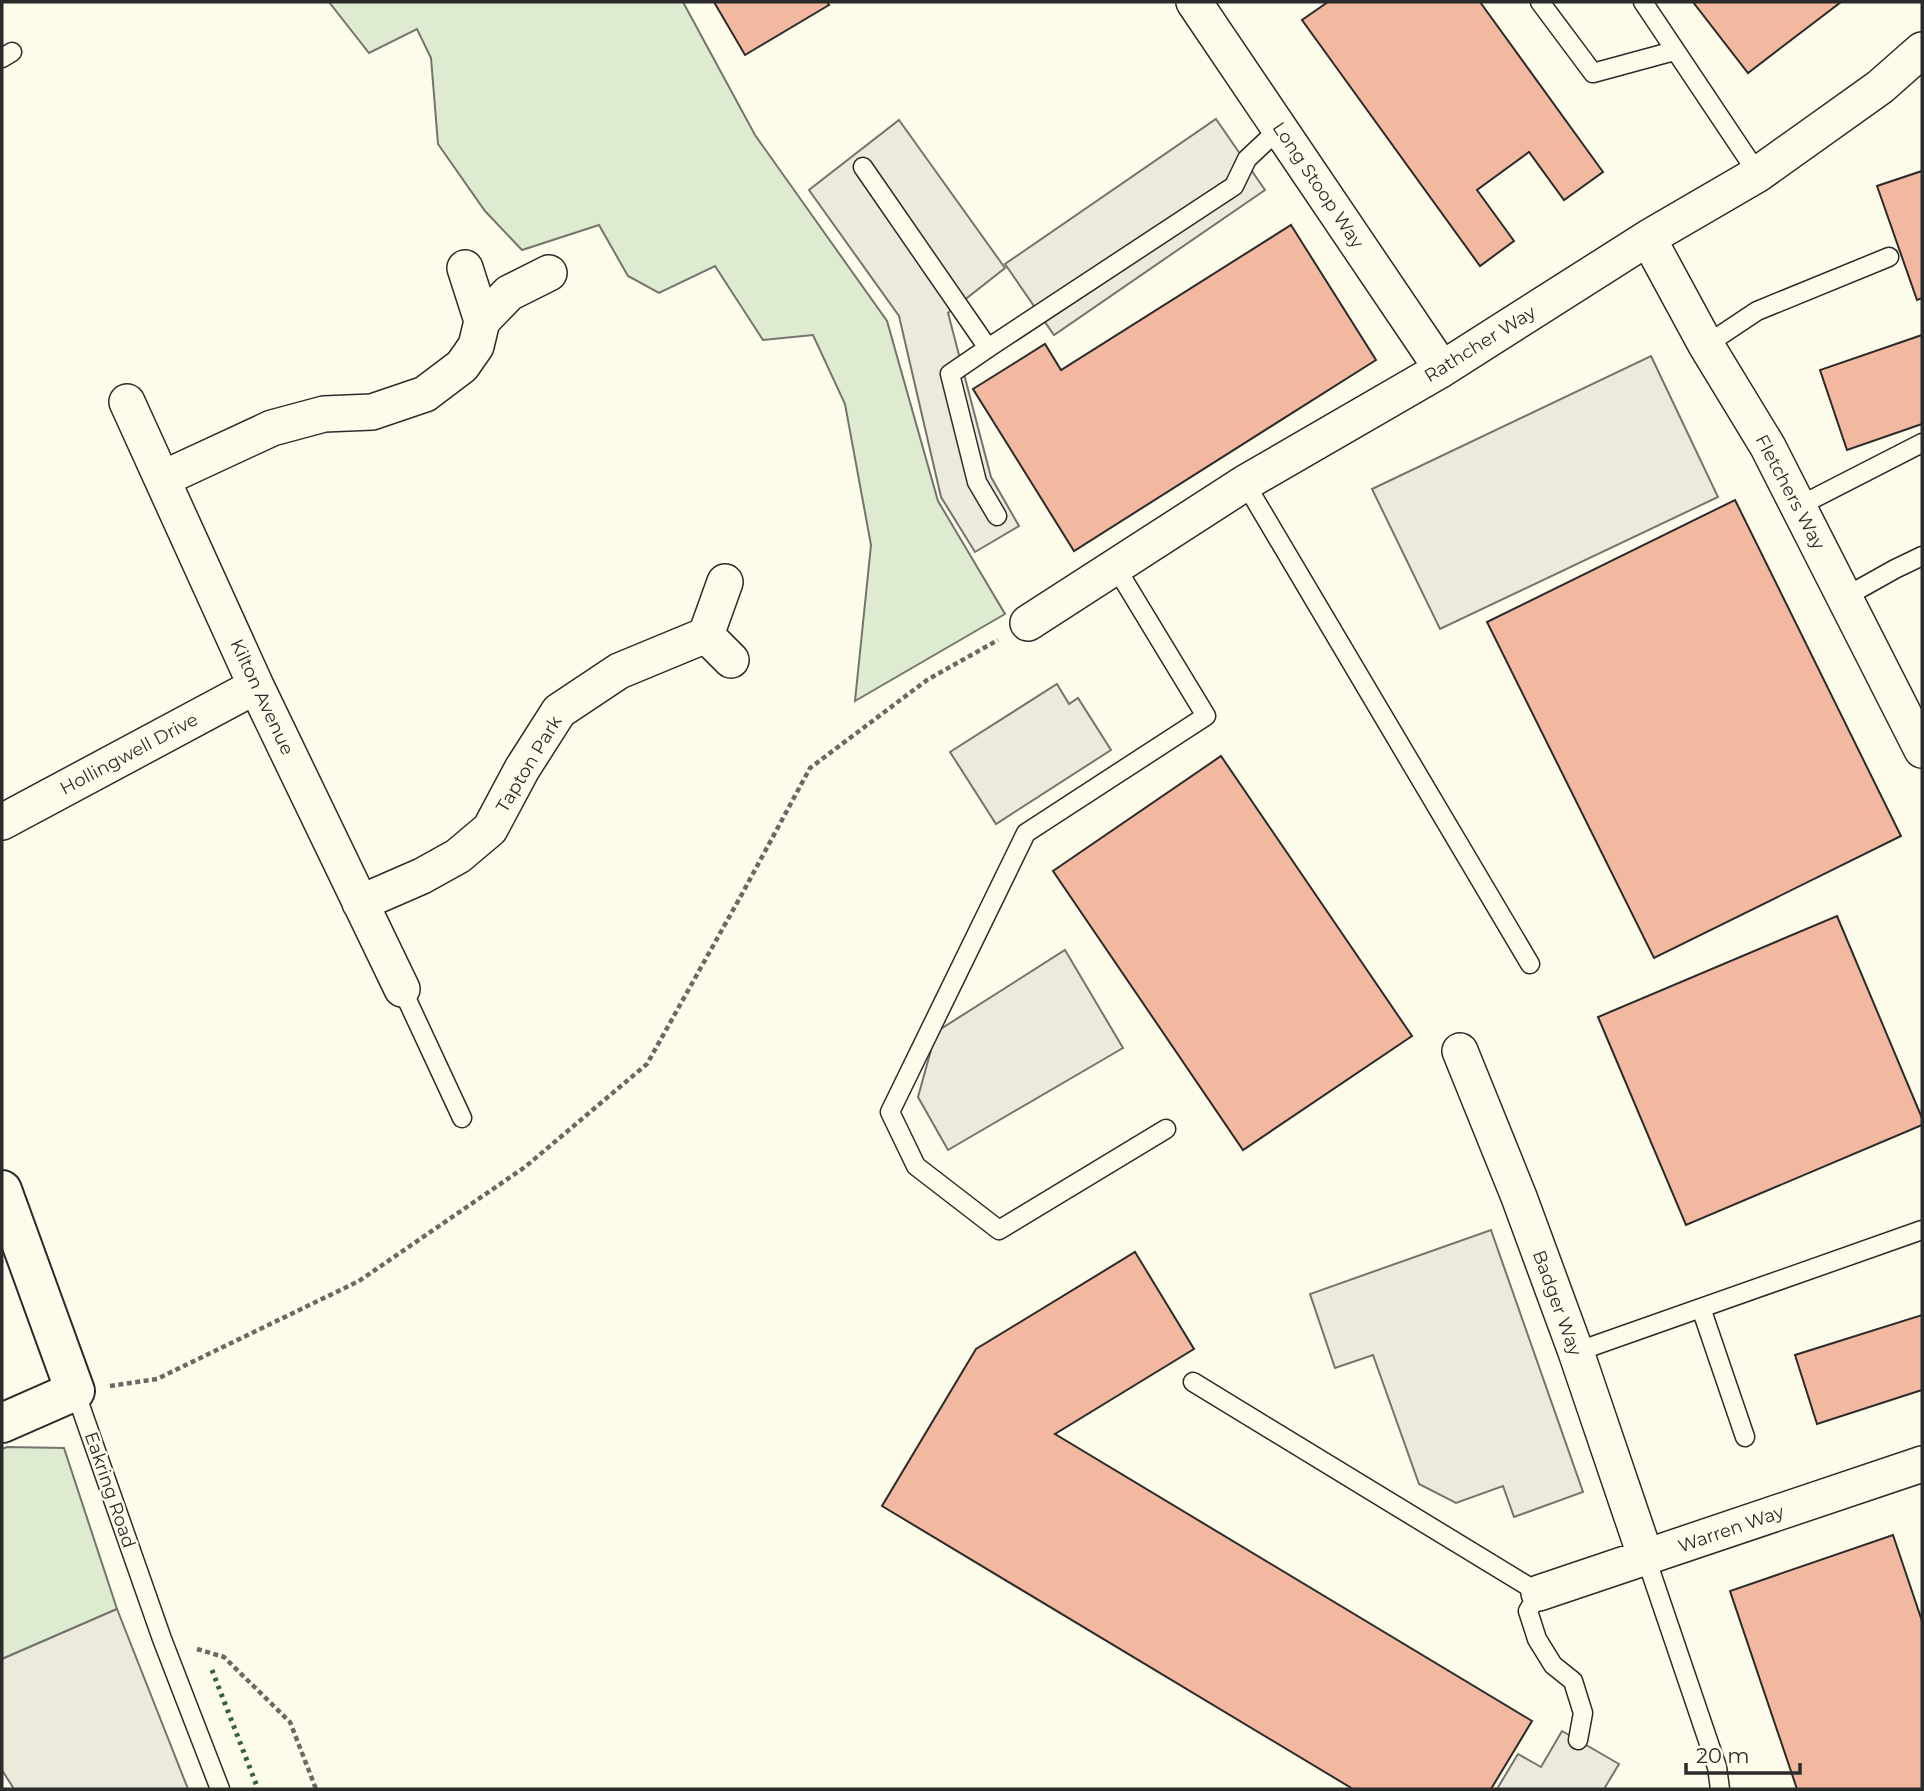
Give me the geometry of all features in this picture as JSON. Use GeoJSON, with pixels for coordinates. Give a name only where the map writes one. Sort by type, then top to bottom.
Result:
{"type":"FeatureCollection","features":[{"type":"Feature","properties":{"kind":"street","name":"Long Stoop Way"},"geometry":{"type":"LineString","coordinates":[[1194,2],[1442,369]]}},
{"type":"Feature","properties":{"kind":"street","name":"Rathcher Way"},"geometry":{"type":"LineString","coordinates":[[1028,623],[1245,483],[1442,369],[1648,238],[1758,174],[1880,87],[1922,50]]}},
{"type":"Feature","properties":{"kind":"street","name":"Fletchers Way"},"geometry":{"type":"LineString","coordinates":[[1648,238],[1706,345],[1768,447],[1922,750]]}},
{"type":"Feature","properties":{"kind":"street"},"geometry":{"type":"LineString","coordinates":[[465,268],[482,321]]}},
{"type":"Feature","properties":{"kind":"street"},"geometry":{"type":"LineString","coordinates":[[162,479],[272,428],[324,414],[372,411],[425,394],[463,366],[476,346],[482,321],[509,293],[549,273]]}},
{"type":"Feature","properties":{"kind":"street","name":"Kilton Avenue"},"geometry":{"type":"LineString","coordinates":[[127,402],[256,686],[402,989]]}},
{"type":"Feature","properties":{"kind":"street"},"geometry":{"type":"LineString","coordinates":[[725,582],[706,635],[731,660]]}},
{"type":"Feature","properties":{"kind":"street","name":"Tapton Park"},"geometry":{"type":"LineString","coordinates":[[360,903],[422,876],[458,856],[490,830],[522,769],[559,711],[619,671],[706,635]]}},
{"type":"Feature","properties":{"kind":"street","name":"Hollingwell Drive"},"geometry":{"type":"LineString","coordinates":[[2,822],[256,686]]}},
{"type":"Feature","properties":{"kind":"street","name":"Badger Way"},"geometry":{"type":"LineString","coordinates":[[1460,1051],[1519,1197],[1576,1352],[1646,1558]]}},
{"type":"Feature","properties":{"kind":"street","name":"Eakring Road"},"geometry":{"type":"LineString","coordinates":[[2,1190],[75,1391]]}},
{"type":"Feature","properties":{"kind":"street"},"geometry":{"type":"LineString","coordinates":[[2,1423],[75,1391]]}},
{"type":"Feature","properties":{"kind":"street","name":"Warren Way"},"geometry":{"type":"LineString","coordinates":[[1539,1593],[1922,1464]]}},
{"type":"Feature","properties":{"kind":"lane"},"geometry":{"type":"LineString","coordinates":[[1540,2],[1593,74],[1674,51]]}},
{"type":"Feature","properties":{"kind":"lane"},"geometry":{"type":"LineString","coordinates":[[1643,2],[1758,174]]}},
{"type":"Feature","properties":{"kind":"lane"},"geometry":{"type":"LineString","coordinates":[[998,516],[977,482],[950,374],[1234,186],[1247,159],[1280,128]]}},
{"type":"Feature","properties":{"kind":"lane"},"geometry":{"type":"LineString","coordinates":[[863,167],[988,348]]}},
{"type":"Feature","properties":{"kind":"lane"},"geometry":{"type":"LineString","coordinates":[[1706,345],[1758,311],[1889,257]]}},
{"type":"Feature","properties":{"kind":"lane"},"geometry":{"type":"LineString","coordinates":[[1799,506],[1922,443]]}},
{"type":"Feature","properties":{"kind":"lane"},"geometry":{"type":"LineString","coordinates":[[1245,483],[1530,964]]}},
{"type":"Feature","properties":{"kind":"lane"},"geometry":{"type":"LineString","coordinates":[[1845,597],[1922,556]]}},
{"type":"Feature","properties":{"kind":"lane"},"geometry":{"type":"LineString","coordinates":[[1115,566],[1206,716],[1026,833],[890,1112],[916,1166],[999,1230],[1166,1129]]}},
{"type":"Feature","properties":{"kind":"lane"},"geometry":{"type":"LineString","coordinates":[[402,989],[462,1118]]}},
{"type":"Feature","properties":{"kind":"lane"},"geometry":{"type":"LineString","coordinates":[[1576,1352],[1922,1230]]}},
{"type":"Feature","properties":{"kind":"lane"},"geometry":{"type":"LineString","coordinates":[[1701,1308],[1745,1437]]}},
{"type":"Feature","properties":{"kind":"lane"},"geometry":{"type":"LineString","coordinates":[[1193,1382],[1539,1593],[1528,1611],[1538,1639],[1553,1665],[1573,1681],[1583,1713],[1578,1740]]}},
{"type":"Feature","properties":{"kind":"lane","name":"Eakring Road"},"geometry":{"type":"LineString","coordinates":[[75,1391],[162,1639],[220,1789]]}},
{"type":"Feature","properties":{"kind":"lane"},"geometry":{"type":"LineString","coordinates":[[1646,1558],[1717,1767],[1720,1789]]}},
{"type":"Feature","properties":{"kind":"path"},"geometry":{"type":"LineString","coordinates":[[75,1391],[157,1379],[359,1281],[525,1167],[647,1064],[810,768],[927,680],[1028,623]]}},
{"type":"Feature","properties":{"kind":"path"},"geometry":{"type":"LineString","coordinates":[[162,1639],[224,1657],[290,1722],[317,1789]]}},
{"type":"Feature","properties":{"kind":"green space"},"geometry":{"type":"Polygon","coordinates":[[[329,2],[683,2],[755,135],[887,321],[938,501],[1005,614],[855,701],[871,545],[845,404],[813,335],[763,340],[715,266],[659,293],[628,276],[599,225],[522,250],[485,211],[438,144],[431,58],[417,29],[369,53],[329,2]]]}},
{"type":"Feature","properties":{"kind":"green space"},"geometry":{"type":"Polygon","coordinates":[[[64,1448],[117,1609],[2,1659],[2,1449],[64,1448]]]}},
{"type":"Feature","properties":{"kind":"shaded area"},"geometry":{"type":"Polygon","coordinates":[[[1216,119],[1265,190],[1054,335],[1005,264],[1216,119]]]}},
{"type":"Feature","properties":{"kind":"shaded area"},"geometry":{"type":"Polygon","coordinates":[[[899,120],[1005,268],[948,313],[991,477],[1019,526],[975,552],[941,497],[899,316],[809,190],[899,120]]]}},
{"type":"Feature","properties":{"kind":"shaded area"},"geometry":{"type":"Polygon","coordinates":[[[1651,356],[1718,497],[1440,629],[1372,489],[1651,356]]]}},
{"type":"Feature","properties":{"kind":"shaded area"},"geometry":{"type":"Polygon","coordinates":[[[1057,684],[1069,704],[1078,698],[1111,750],[996,824],[950,752],[1057,684]]]}},
{"type":"Feature","properties":{"kind":"shaded area"},"geometry":{"type":"Polygon","coordinates":[[[1065,950],[1123,1048],[948,1150],[918,1097],[936,1032],[1065,950]]]}},
{"type":"Feature","properties":{"kind":"shaded area"},"geometry":{"type":"Polygon","coordinates":[[[1491,1230],[1583,1492],[1514,1517],[1503,1486],[1456,1503],[1419,1484],[1373,1355],[1335,1368],[1310,1294],[1491,1230]]]}},
{"type":"Feature","properties":{"kind":"shaded area"},"geometry":{"type":"Polygon","coordinates":[[[117,1609],[188,1789],[14,1789],[2,1770],[2,1659],[117,1609]]]}},
{"type":"Feature","properties":{"kind":"shaded area"},"geometry":{"type":"Polygon","coordinates":[[[1562,1731],[1619,1764],[1604,1789],[1497,1789],[1518,1754],[1541,1767],[1562,1731]]]}},
{"type":"Feature","properties":{"kind":"building"},"geometry":{"type":"Polygon","coordinates":[[[714,2],[827,2],[829,5],[745,55],[714,2]]]}},
{"type":"Feature","properties":{"kind":"building"},"geometry":{"type":"Polygon","coordinates":[[[1328,2],[1480,2],[1603,172],[1564,200],[1529,152],[1477,190],[1514,241],[1480,266],[1302,20],[1328,2]]]}},
{"type":"Feature","properties":{"kind":"building"},"geometry":{"type":"Polygon","coordinates":[[[1693,2],[1841,2],[1748,73],[1693,2]]]}},
{"type":"Feature","properties":{"kind":"building"},"geometry":{"type":"Polygon","coordinates":[[[1922,171],[1922,298],[1917,300],[1877,186],[1922,171]]]}},
{"type":"Feature","properties":{"kind":"building"},"geometry":{"type":"Polygon","coordinates":[[[1291,225],[1376,360],[1074,551],[973,389],[1045,344],[1061,370],[1291,225]]]}},
{"type":"Feature","properties":{"kind":"building"},"geometry":{"type":"Polygon","coordinates":[[[1922,335],[1922,424],[1847,450],[1820,370],[1922,335]]]}},
{"type":"Feature","properties":{"kind":"building"},"geometry":{"type":"Polygon","coordinates":[[[1735,500],[1901,836],[1654,958],[1487,622],[1735,500]]]}},
{"type":"Feature","properties":{"kind":"building"},"geometry":{"type":"Polygon","coordinates":[[[1221,756],[1412,1036],[1243,1150],[1053,871],[1221,756]]]}},
{"type":"Feature","properties":{"kind":"building"},"geometry":{"type":"Polygon","coordinates":[[[1837,916],[1922,1118],[1922,1125],[1686,1225],[1598,1017],[1837,916]]]}},
{"type":"Feature","properties":{"kind":"building"},"geometry":{"type":"Polygon","coordinates":[[[1135,1252],[1194,1349],[1055,1434],[1532,1721],[1491,1789],[1353,1789],[882,1506],[976,1349],[1135,1252]]]}},
{"type":"Feature","properties":{"kind":"building"},"geometry":{"type":"Polygon","coordinates":[[[1922,1315],[1922,1390],[1817,1424],[1795,1355],[1922,1315]]]}},
{"type":"Feature","properties":{"kind":"building"},"geometry":{"type":"Polygon","coordinates":[[[1893,1535],[1922,1621],[1922,1789],[1797,1789],[1730,1591],[1893,1535]]]}},
{"type":"Feature","properties":{"kind":"hedge"},"geometry":{"type":"LineString","coordinates":[[212,1670],[258,1789]]}}]}
